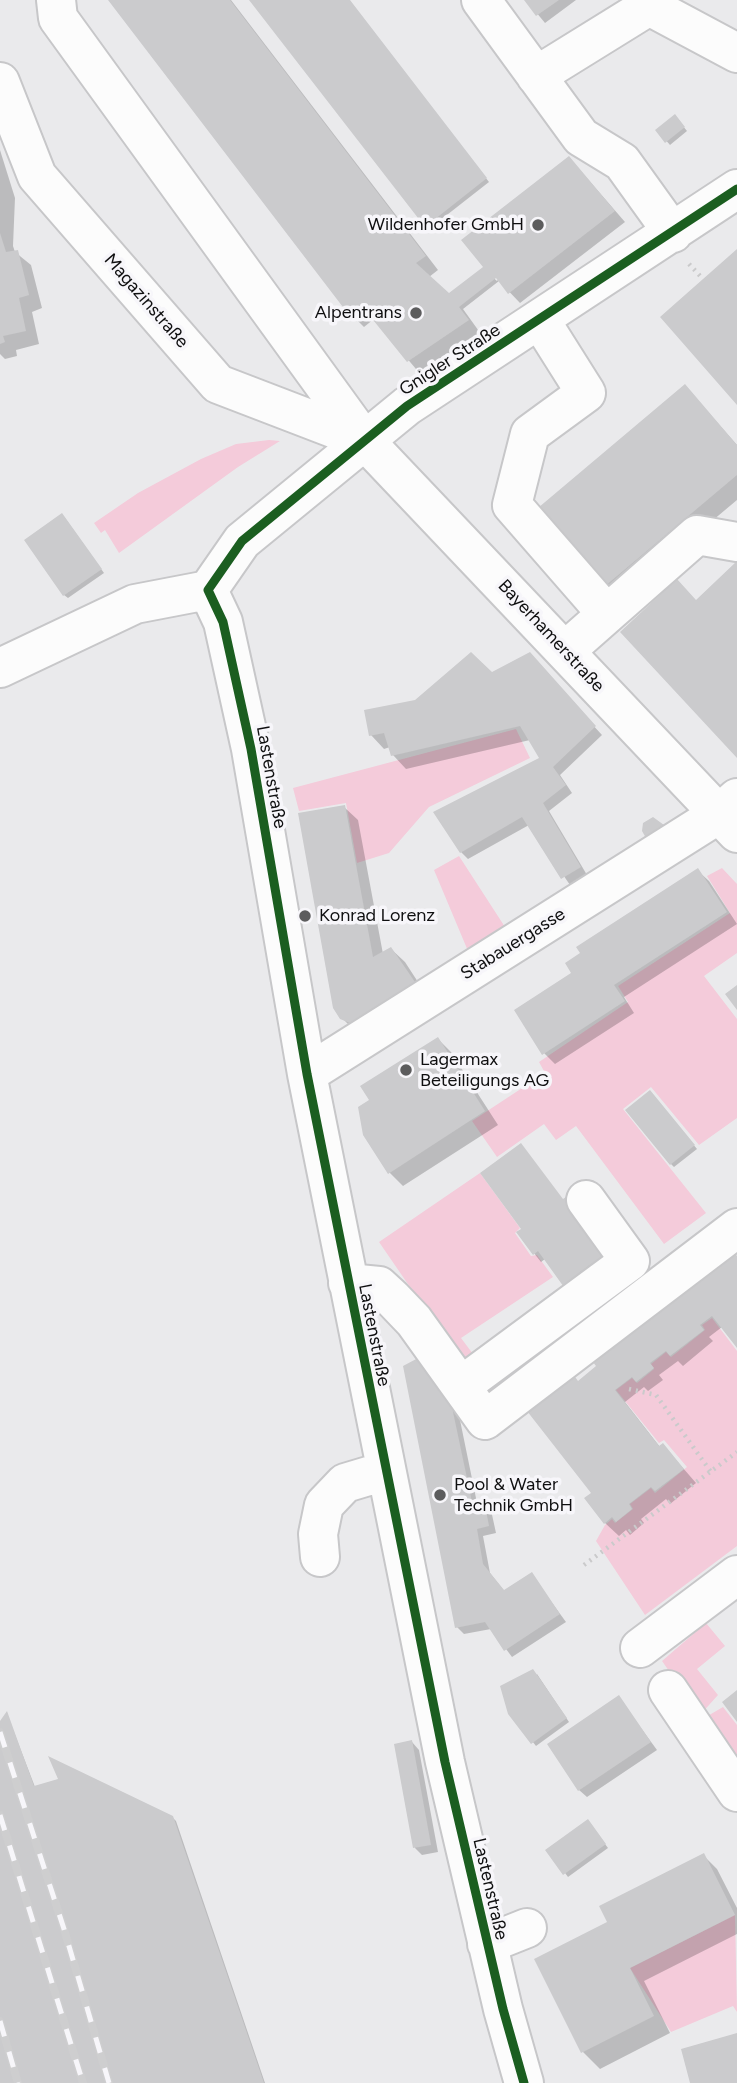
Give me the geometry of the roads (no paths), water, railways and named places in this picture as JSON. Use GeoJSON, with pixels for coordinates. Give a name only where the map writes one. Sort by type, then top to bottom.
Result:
{"type":"FeatureCollection","features":[{"type":"Feature","properties":{"kind":"street","name":"Bayerhamerstraße"},"geometry":{"type":"LineString","coordinates":[[56,0],[58,18],[364,440],[565,651],[731,815]]}},
{"type":"Feature","properties":{"kind":"street"},"geometry":{"type":"LineString","coordinates":[[481,0],[581,137],[622,163],[677,245]]}},
{"type":"Feature","properties":{"kind":"street"},"geometry":{"type":"LineString","coordinates":[[536,76],[649,3],[737,53]]}},
{"type":"Feature","properties":{"kind":"street","name":"Magazinstraße"},"geometry":{"type":"LineString","coordinates":[[0,82],[37,176],[218,384],[364,440]]}},
{"type":"Feature","properties":{"kind":"street","name":"Gnigler Straße"},"geometry":{"type":"LineString","coordinates":[[208,590],[242,541],[407,406],[540,320],[677,245],[737,189]]}},
{"type":"Feature","properties":{"kind":"street"},"geometry":{"type":"LineString","coordinates":[[540,320],[586,393],[530,433],[512,505],[607,614]]}},
{"type":"Feature","properties":{"kind":"street"},"geometry":{"type":"LineString","coordinates":[[565,651],[697,534],[737,542]]}},
{"type":"Feature","properties":{"kind":"street"},"geometry":{"type":"LineString","coordinates":[[0,668],[135,604],[208,590]]}},
{"type":"Feature","properties":{"kind":"street","name":"Lastenstraße"},"geometry":{"type":"LineString","coordinates":[[208,590],[223,622],[251,749],[307,1074],[445,1762],[487,1944],[524,2083]]}},
{"type":"Feature","properties":{"kind":"street","name":"Stabauergasse"},"geometry":{"type":"LineString","coordinates":[[307,1074],[731,815]]}},
{"type":"Feature","properties":{"kind":"street"},"geometry":{"type":"LineString","coordinates":[[461,1386],[630,1261],[586,1200]]}},
{"type":"Feature","properties":{"kind":"street"},"geometry":{"type":"LineString","coordinates":[[348,1283],[379,1286],[392,1298],[414,1321],[485,1420],[737,1228]]}},
{"type":"Feature","properties":{"kind":"street"},"geometry":{"type":"LineString","coordinates":[[320,1558],[319,1520],[328,1499],[345,1483],[385,1471]]}},
{"type":"Feature","properties":{"kind":"street"},"geometry":{"type":"LineString","coordinates":[[640,1648],[737,1575]]}},
{"type":"Feature","properties":{"kind":"street"},"geometry":{"type":"LineString","coordinates":[[668,1690],[737,1792]]}},
{"type":"Feature","properties":{"kind":"street"},"geometry":{"type":"LineString","coordinates":[[487,1944],[527,1928]]}},
{"type":"Feature","properties":{"kind":"railway"},"geometry":{"type":"LineString","coordinates":[[0,1732],[64,1929],[109,2083]]}},
{"type":"Feature","properties":{"kind":"railway"},"geometry":{"type":"LineString","coordinates":[[0,1815],[83,2083]]}},
{"type":"Feature","properties":{"kind":"railway"},"geometry":{"type":"LineString","coordinates":[[0,2021],[18,2083]]}},
{"type":"Feature","properties":{"kind":"place","name":"Wildenhofer GmbH"},"geometry":{"type":"Point","coordinates":[538,225]}},
{"type":"Feature","properties":{"kind":"place","name":"Alpentrans"},"geometry":{"type":"Point","coordinates":[416,313]}},
{"type":"Feature","properties":{"kind":"place","name":"Konrad Lorenz"},"geometry":{"type":"Point","coordinates":[305,916]}},
{"type":"Feature","properties":{"kind":"place","name":"Lagermax Beteiligungs AG"},"geometry":{"type":"Point","coordinates":[406,1070]}},
{"type":"Feature","properties":{"kind":"place","name":"Pool & Water Technik GmbH"},"geometry":{"type":"Point","coordinates":[440,1495]}}]}
